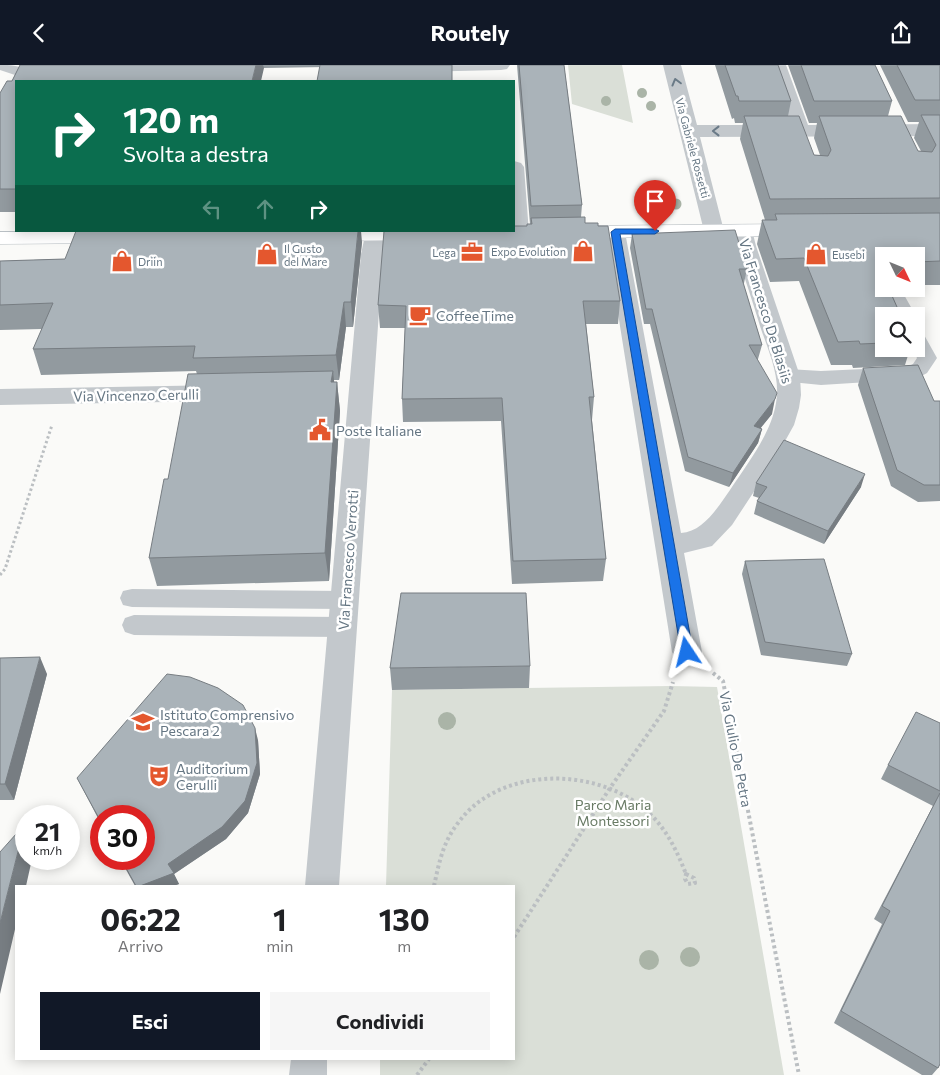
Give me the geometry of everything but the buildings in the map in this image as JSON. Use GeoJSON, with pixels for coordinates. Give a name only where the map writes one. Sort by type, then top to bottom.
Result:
{"type":"FeatureCollection","features":[{"type":"Feature","properties":{"kind":"street"},"geometry":{"type":"LineString","coordinates":[[397,67],[484,74],[501,65]]}},
{"type":"Feature","properties":{"kind":"street","name":"Via Gabriele Rossetti"},"geometry":{"type":"LineString","coordinates":[[672,65],[714,231]]}},
{"type":"Feature","properties":{"kind":"street"},"geometry":{"type":"LineString","coordinates":[[777,65],[801,131]]}},
{"type":"Feature","properties":{"kind":"street"},"geometry":{"type":"LineString","coordinates":[[891,110],[904,137]]}},
{"type":"Feature","properties":{"kind":"street"},"geometry":{"type":"LineString","coordinates":[[689,131],[801,131],[904,137],[940,130]]}},
{"type":"Feature","properties":{"kind":"street"},"geometry":{"type":"LineString","coordinates":[[515,172],[528,233],[823,229]]}},
{"type":"Feature","properties":{"kind":"street","name":"Via Francesco De Blasiis"},"geometry":{"type":"LineString","coordinates":[[668,544],[692,542],[702,539],[718,526],[777,437],[786,413],[790,393],[788,375],[745,246],[742,230]]}},
{"type":"Feature","properties":{"kind":"street"},"geometry":{"type":"LineString","coordinates":[[615,232],[687,652]]}},
{"type":"Feature","properties":{"kind":"street","name":"Via Francesco Verrotti"},"geometry":{"type":"LineString","coordinates":[[322,885],[344,600],[351,391],[376,233]]}},
{"type":"Feature","properties":{"kind":"street"},"geometry":{"type":"LineString","coordinates":[[306,235],[445,233]]}},
{"type":"Feature","properties":{"kind":"street"},"geometry":{"type":"LineString","coordinates":[[0,238],[128,237]]}},
{"type":"Feature","properties":{"kind":"street","name":"Via Vincenzo Cerulli"},"geometry":{"type":"LineString","coordinates":[[0,397],[242,393]]}},
{"type":"Feature","properties":{"kind":"street"},"geometry":{"type":"LineString","coordinates":[[308,1075],[309,1060]]}},
{"type":"Feature","properties":{"kind":"lane"},"geometry":{"type":"LineString","coordinates":[[0,65],[14,78]]}},
{"type":"Feature","properties":{"kind":"lane"},"geometry":{"type":"LineString","coordinates":[[801,131],[808,150]]}},
{"type":"Feature","properties":{"kind":"lane"},"geometry":{"type":"LineString","coordinates":[[896,297],[901,307]]}},
{"type":"Feature","properties":{"kind":"lane"},"geometry":{"type":"LineString","coordinates":[[788,375],[821,378],[909,374],[918,371],[924,366],[927,358],[925,354]]}},
{"type":"Feature","properties":{"kind":"lane"},"geometry":{"type":"LineString","coordinates":[[132,598],[344,600]]}},
{"type":"Feature","properties":{"kind":"lane"},"geometry":{"type":"LineString","coordinates":[[134,625],[342,627]]}},
{"type":"Feature","properties":{"kind":"path"},"geometry":{"type":"LineString","coordinates":[[0,575],[5,569],[62,396]]}},
{"type":"Feature","properties":{"kind":"path","name":"Via Giulio De Petra"},"geometry":{"type":"LineString","coordinates":[[687,652],[723,681],[799,1075]]}},
{"type":"Feature","properties":{"kind":"path"},"geometry":{"type":"LineString","coordinates":[[515,935],[610,788],[664,711],[672,687]]}},
{"type":"Feature","properties":{"kind":"path"},"geometry":{"type":"LineString","coordinates":[[434,885],[435,869],[450,833],[464,814],[486,796],[515,783],[549,777],[578,778],[610,788],[640,805],[657,821],[674,845],[686,874]]}},
{"type":"Feature","properties":{"kind":"path"},"geometry":{"type":"LineString","coordinates":[[417,1075],[428,1060]]}},
{"type":"Feature","properties":{"kind":"green space"},"geometry":{"type":"Polygon","coordinates":[[[568,65],[622,65],[633,123],[572,104],[568,65]]]}},
{"type":"Feature","properties":{"kind":"green space","name":"Parco Maria Montessori"},"geometry":{"type":"Polygon","coordinates":[[[717,687],[784,1075],[380,1075],[380,1060],[515,1060],[515,885],[386,885],[392,690],[717,687]]]}},
{"type":"Feature","properties":{"kind":"place","name":"Expo Evolution"},"geometry":{"type":"Point","coordinates":[583,251]}},
{"type":"Feature","properties":{"kind":"place","name":"Lega"},"geometry":{"type":"Point","coordinates":[472,252]}},
{"type":"Feature","properties":{"kind":"place","name":"Il Gusto del Mare"},"geometry":{"type":"Point","coordinates":[267,254]}},
{"type":"Feature","properties":{"kind":"place","name":"Eusebi"},"geometry":{"type":"Point","coordinates":[816,254]}},
{"type":"Feature","properties":{"kind":"place","name":"Driin"},"geometry":{"type":"Point","coordinates":[122,261]}},
{"type":"Feature","properties":{"kind":"place","name":"Coffee Time"},"geometry":{"type":"Point","coordinates":[420,315]}},
{"type":"Feature","properties":{"kind":"place","name":"Poste Italiane"},"geometry":{"type":"Point","coordinates":[320,430]}},
{"type":"Feature","properties":{"kind":"place","name":"Istituto Comprensivo Pescara 2"},"geometry":{"type":"Point","coordinates":[143,722]}},
{"type":"Feature","properties":{"kind":"place","name":"Auditorium Cerulli"},"geometry":{"type":"Point","coordinates":[159,776]}},
{"type":"Feature","properties":{"kind":"route"},"geometry":{"type":"LineString","coordinates":[[655,231],[615,232],[687,652]]}}]}
